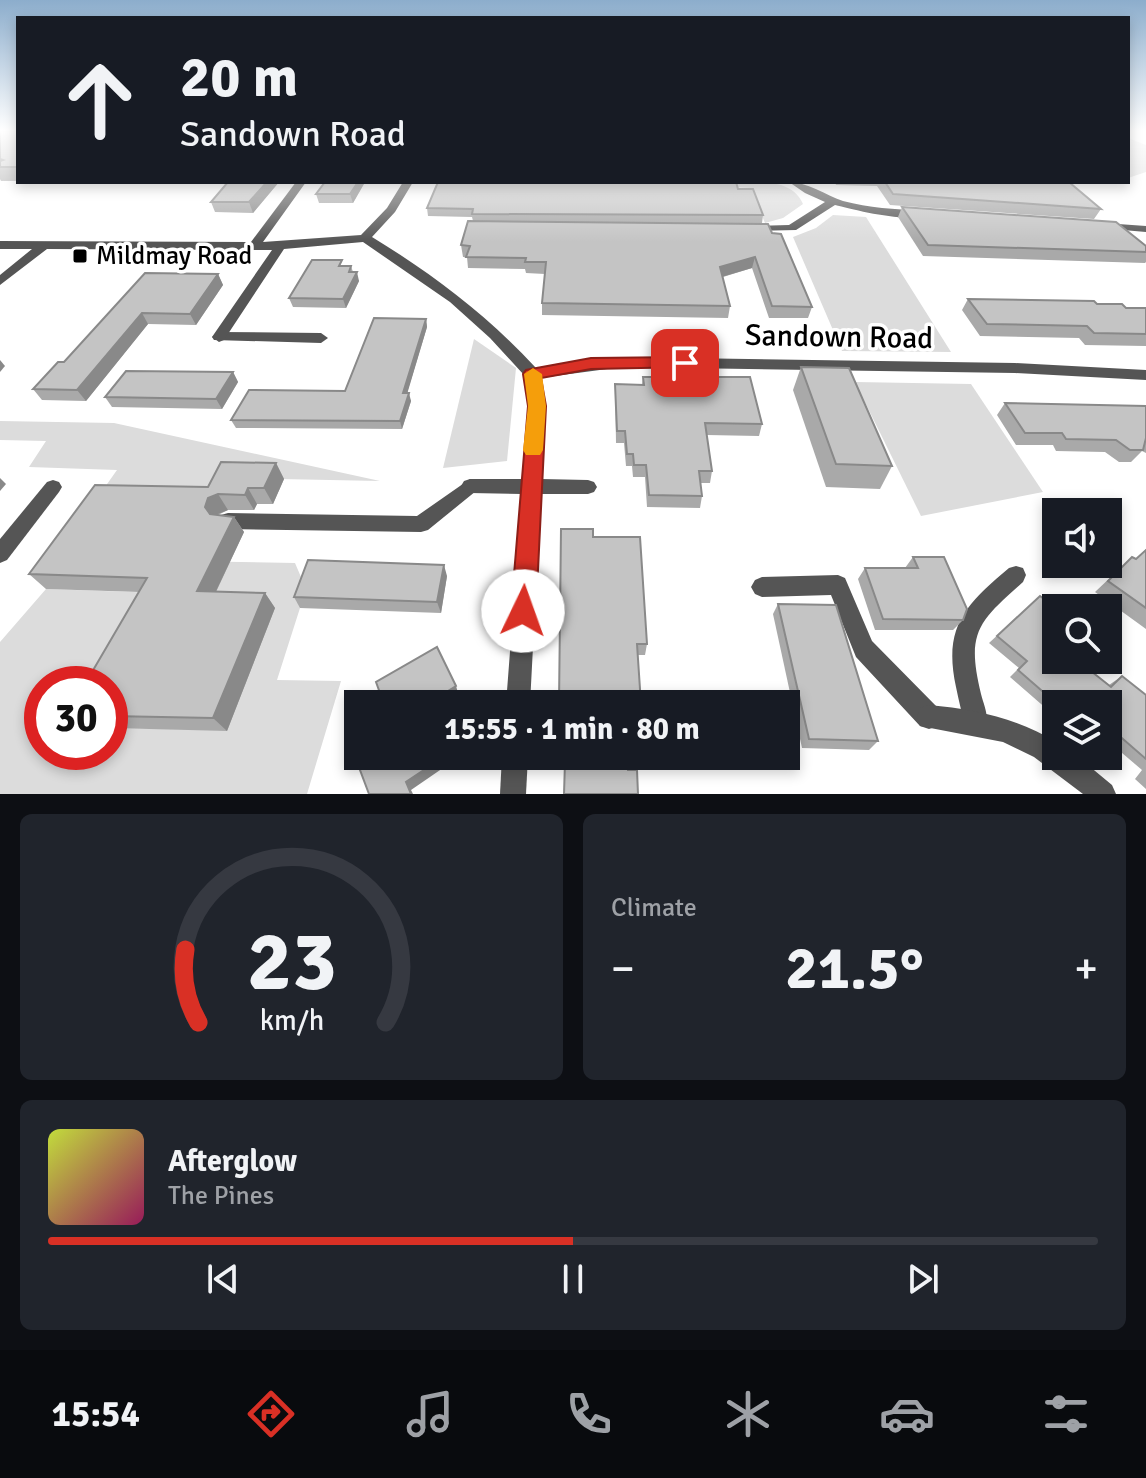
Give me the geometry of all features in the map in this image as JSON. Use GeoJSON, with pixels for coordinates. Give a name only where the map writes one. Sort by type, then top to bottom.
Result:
{"type":"FeatureCollection","features":[{"type":"Feature","properties":{"kind":"street"},"geometry":{"type":"LineString","coordinates":[[254,246],[300,184]]}},
{"type":"Feature","properties":{"kind":"street"},"geometry":{"type":"LineString","coordinates":[[365,238],[391,210],[407,184]]}},
{"type":"Feature","properties":{"kind":"street"},"geometry":{"type":"LineString","coordinates":[[798,184],[832,202],[864,209],[936,215]]}},
{"type":"Feature","properties":{"kind":"street"},"geometry":{"type":"LineString","coordinates":[[739,229],[792,228],[832,202]]}},
{"type":"Feature","properties":{"kind":"street"},"geometry":{"type":"LineString","coordinates":[[1091,225],[1146,229]]}},
{"type":"Feature","properties":{"kind":"street"},"geometry":{"type":"LineString","coordinates":[[0,245],[280,246],[365,238],[391,253],[489,328],[532,374],[537,406],[519,690]]}},
{"type":"Feature","properties":{"kind":"street"},"geometry":{"type":"LineString","coordinates":[[0,281],[44,245]]}},
{"type":"Feature","properties":{"kind":"street"},"geometry":{"type":"LineString","coordinates":[[280,246],[219,337],[321,338]]}},
{"type":"Feature","properties":{"kind":"street","name":"Sandown Road"},"geometry":{"type":"LineString","coordinates":[[532,374],[622,362],[999,368],[1146,375]]}},
{"type":"Feature","properties":{"kind":"street"},"geometry":{"type":"LineString","coordinates":[[228,521],[421,524],[470,486],[588,487]]}},
{"type":"Feature","properties":{"kind":"street"},"geometry":{"type":"LineString","coordinates":[[0,554],[53,487]]}},
{"type":"Feature","properties":{"kind":"street"},"geometry":{"type":"LineString","coordinates":[[976,721],[961,659],[961,640],[986,600],[1016,575]]}},
{"type":"Feature","properties":{"kind":"street"},"geometry":{"type":"LineString","coordinates":[[762,587],[838,585],[864,649],[929,717],[976,721],[1027,739],[1057,757],[1103,794]]}},
{"type":"Feature","properties":{"kind":"street"},"geometry":{"type":"LineString","coordinates":[[513,794],[514,770]]}},
{"type":"Feature","properties":{"kind":"shaded area"},"geometry":{"type":"Polygon","coordinates":[[[1130,168],[1146,168],[1146,172],[1130,177],[1130,168]]]}},
{"type":"Feature","properties":{"kind":"shaded area"},"geometry":{"type":"Polygon","coordinates":[[[733,184],[775,184],[791,190],[803,204],[783,218],[765,223],[750,188],[734,187],[733,184]]]}},
{"type":"Feature","properties":{"kind":"shaded area"},"geometry":{"type":"Polygon","coordinates":[[[833,215],[866,217],[951,352],[842,351],[793,237],[816,228],[833,215]]]}},
{"type":"Feature","properties":{"kind":"shaded area"},"geometry":{"type":"Polygon","coordinates":[[[474,339],[516,368],[507,461],[443,468],[474,339]]]}},
{"type":"Feature","properties":{"kind":"shaded area"},"geometry":{"type":"Polygon","coordinates":[[[855,382],[971,384],[1043,492],[921,516],[855,382]]]}},
{"type":"Feature","properties":{"kind":"shaded area"},"geometry":{"type":"Polygon","coordinates":[[[0,421],[114,423],[380,481],[231,478],[222,496],[100,494],[117,470],[29,467],[46,441],[0,440],[0,421]]]}},
{"type":"Feature","properties":{"kind":"shaded area"},"geometry":{"type":"Polygon","coordinates":[[[182,561],[295,563],[304,584],[300,608],[277,680],[341,681],[307,794],[0,794],[0,642],[46,589],[161,593],[120,666],[24,666],[24,770],[128,770],[128,728],[227,730],[159,605],[182,561]]]}},
{"type":"Feature","properties":{"kind":"building"},"geometry":{"type":"Polygon","coordinates":[[[226,184],[265,184],[249,202],[211,202],[226,184]]]}},
{"type":"Feature","properties":{"kind":"building"},"geometry":{"type":"Polygon","coordinates":[[[324,184],[357,184],[350,194],[316,194],[324,184]]]}},
{"type":"Feature","properties":{"kind":"building"},"geometry":{"type":"Polygon","coordinates":[[[437,184],[737,184],[738,189],[753,189],[763,215],[472,214],[473,209],[427,208],[437,184]]]}},
{"type":"Feature","properties":{"kind":"building"},"geometry":{"type":"Polygon","coordinates":[[[886,184],[1071,184],[1101,209],[893,194],[886,184]]]}},
{"type":"Feature","properties":{"kind":"building"},"geometry":{"type":"Polygon","coordinates":[[[902,207],[1116,222],[1146,246],[1146,252],[928,245],[902,207]]]}},
{"type":"Feature","properties":{"kind":"building"},"geometry":{"type":"Polygon","coordinates":[[[468,221],[768,224],[772,233],[781,234],[812,307],[772,306],[755,257],[720,267],[730,306],[542,303],[546,262],[525,262],[526,258],[466,257],[470,246],[461,245],[468,221]]]}},
{"type":"Feature","properties":{"kind":"building"},"geometry":{"type":"Polygon","coordinates":[[[312,260],[342,260],[339,266],[351,266],[349,272],[357,272],[343,299],[289,298],[312,260]]]}},
{"type":"Feature","properties":{"kind":"building"},"geometry":{"type":"Polygon","coordinates":[[[145,273],[218,274],[190,314],[142,313],[77,390],[33,389],[58,362],[64,362],[145,273]]]}},
{"type":"Feature","properties":{"kind":"building"},"geometry":{"type":"Polygon","coordinates":[[[968,299],[1094,301],[1097,304],[1122,304],[1126,308],[1146,308],[1146,334],[1094,333],[1087,326],[987,324],[968,299]]]}},
{"type":"Feature","properties":{"kind":"building"},"geometry":{"type":"Polygon","coordinates":[[[374,318],[426,319],[403,393],[409,393],[400,421],[231,420],[249,390],[345,391],[374,318]]]}},
{"type":"Feature","properties":{"kind":"building"},"geometry":{"type":"Polygon","coordinates":[[[801,367],[849,368],[892,466],[836,464],[801,367]]]}},
{"type":"Feature","properties":{"kind":"building"},"geometry":{"type":"Polygon","coordinates":[[[126,371],[233,372],[216,399],[105,397],[126,371]]]}},
{"type":"Feature","properties":{"kind":"building"},"geometry":{"type":"Polygon","coordinates":[[[643,377],[750,377],[762,424],[705,423],[712,471],[699,471],[702,496],[649,495],[646,465],[634,465],[633,454],[627,454],[625,431],[617,431],[615,384],[644,385],[643,377]]]}},
{"type":"Feature","properties":{"kind":"building"},"geometry":{"type":"Polygon","coordinates":[[[1005,403],[1146,406],[1143,450],[1130,450],[1116,440],[1066,439],[1062,433],[1025,433],[1005,403]]]}},
{"type":"Feature","properties":{"kind":"building"},"geometry":{"type":"Polygon","coordinates":[[[221,462],[276,463],[264,488],[248,488],[245,495],[218,494],[208,498],[205,507],[210,514],[234,517],[197,591],[265,593],[213,718],[128,716],[128,666],[96,666],[147,578],[29,574],[95,485],[208,487],[221,462]]]}},
{"type":"Feature","properties":{"kind":"building"},"geometry":{"type":"Polygon","coordinates":[[[561,529],[593,529],[593,537],[640,537],[647,644],[637,644],[640,690],[559,690],[561,529]]]}},
{"type":"Feature","properties":{"kind":"building"},"geometry":{"type":"Polygon","coordinates":[[[1146,550],[1146,608],[1108,581],[1122,578],[1122,567],[1132,557],[1136,559],[1146,550]]]}},
{"type":"Feature","properties":{"kind":"building"},"geometry":{"type":"Polygon","coordinates":[[[913,557],[944,557],[967,609],[963,620],[883,619],[865,568],[918,568],[913,557]]]}},
{"type":"Feature","properties":{"kind":"building"},"geometry":{"type":"Polygon","coordinates":[[[308,560],[444,565],[437,602],[294,597],[308,560]]]}},
{"type":"Feature","properties":{"kind":"building"},"geometry":{"type":"Polygon","coordinates":[[[1040,596],[1042,598],[1042,674],[1095,674],[1111,687],[1122,676],[1146,695],[1146,759],[1122,738],[1122,690],[1042,691],[1018,670],[1027,661],[997,636],[1040,596]]]}},
{"type":"Feature","properties":{"kind":"building"},"geometry":{"type":"Polygon","coordinates":[[[778,604],[836,605],[878,741],[809,739],[778,604]]]}},
{"type":"Feature","properties":{"kind":"building"},"geometry":{"type":"Polygon","coordinates":[[[437,647],[456,686],[450,690],[379,690],[376,682],[437,647]]]}},
{"type":"Feature","properties":{"kind":"building"},"geometry":{"type":"Polygon","coordinates":[[[360,770],[424,770],[406,782],[411,794],[369,794],[360,770]]]}},
{"type":"Feature","properties":{"kind":"building"},"geometry":{"type":"Polygon","coordinates":[[[565,770],[637,770],[638,794],[564,794],[565,770]]]}},
{"type":"Feature","properties":{"kind":"slow traffic"},"geometry":{"type":"LineString","coordinates":[[533,374],[537,406],[533,450]]}},
{"type":"Feature","properties":{"kind":"place","name":"Mildmay Road"},"geometry":{"type":"Point","coordinates":[80,256]}},
{"type":"Feature","properties":{"kind":"route"},"geometry":{"type":"LineString","coordinates":[[523,611],[537,406],[532,374],[591,364],[685,363]]}}]}
